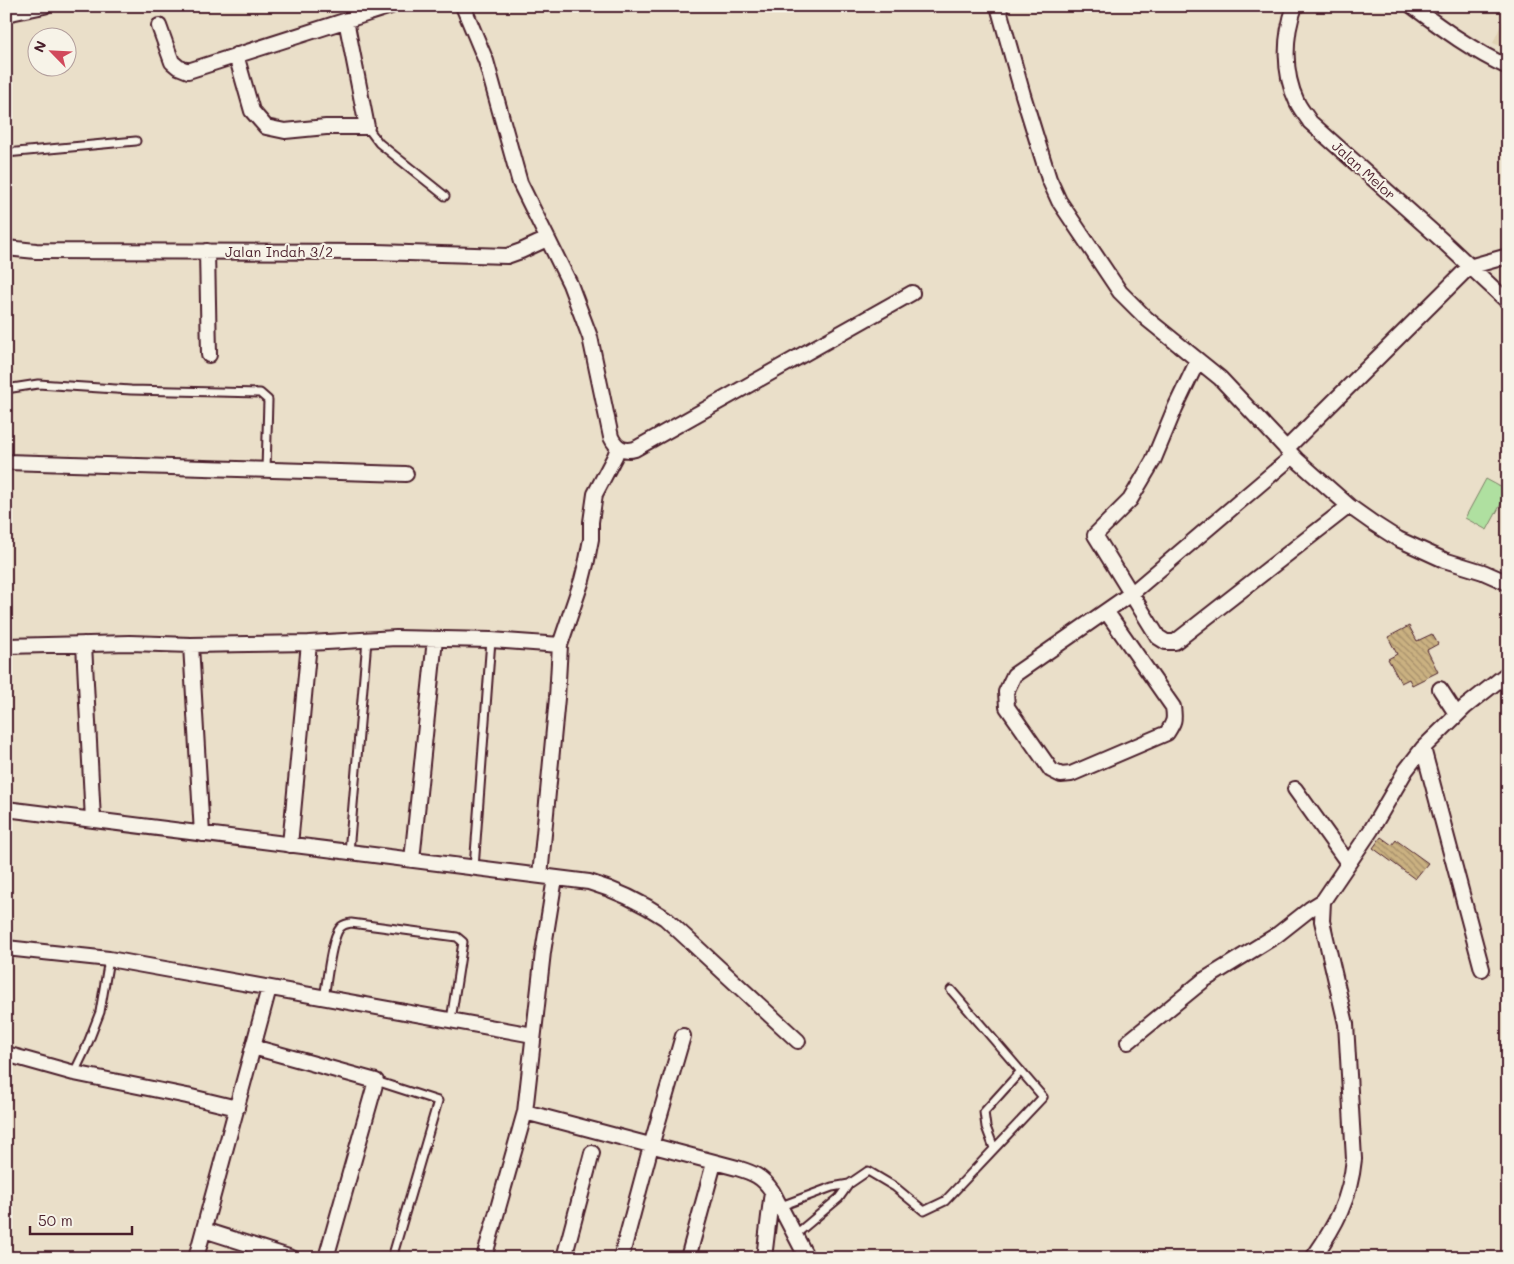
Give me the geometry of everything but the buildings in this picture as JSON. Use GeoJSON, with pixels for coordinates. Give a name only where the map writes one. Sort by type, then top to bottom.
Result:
{"type":"FeatureCollection","features":[{"type":"Feature","properties":{"kind":"street"},"geometry":{"type":"LineString","coordinates":[[6,14],[44,6]]}},
{"type":"Feature","properties":{"kind":"street"},"geometry":{"type":"LineString","coordinates":[[159,26],[172,62],[178,68],[188,71],[391,6]]}},
{"type":"Feature","properties":{"kind":"street"},"geometry":{"type":"LineString","coordinates":[[463,6],[486,61],[520,183],[570,284],[590,337],[611,437],[618,448],[635,449],[912,293]]}},
{"type":"Feature","properties":{"kind":"street"},"geometry":{"type":"LineString","coordinates":[[998,6],[1049,179],[1059,201],[1120,292],[1147,319],[1220,378],[1290,452],[1349,506],[1398,538],[1444,560],[1483,572],[1508,583]]}},
{"type":"Feature","properties":{"kind":"street","name":"Jalan Melor"},"geometry":{"type":"LineString","coordinates":[[1295,6],[1291,15],[1286,46],[1289,81],[1297,102],[1310,122],[1508,302]]}},
{"type":"Feature","properties":{"kind":"street"},"geometry":{"type":"LineString","coordinates":[[1412,6],[1467,46],[1508,67]]}},
{"type":"Feature","properties":{"kind":"street"},"geometry":{"type":"LineString","coordinates":[[236,55],[252,111],[266,127],[285,131],[326,127],[367,127],[346,20]]}},
{"type":"Feature","properties":{"kind":"street","name":"Jalan Indah 3/2"},"geometry":{"type":"LineString","coordinates":[[6,248],[36,251],[376,252],[507,256],[521,252],[547,239]]}},
{"type":"Feature","properties":{"kind":"street"},"geometry":{"type":"LineString","coordinates":[[207,251],[209,355]]}},
{"type":"Feature","properties":{"kind":"street"},"geometry":{"type":"LineString","coordinates":[[1106,611],[1173,707],[1174,723],[1167,733],[1071,774],[1061,775],[1051,770],[1006,707],[1006,692],[1014,675],[1106,611],[1132,593],[1290,452],[1469,267],[1508,256]]}},
{"type":"Feature","properties":{"kind":"street"},"geometry":{"type":"LineString","coordinates":[[1198,360],[1153,461],[1130,500],[1095,535],[1158,637],[1166,642],[1175,642],[1349,506]]}},
{"type":"Feature","properties":{"kind":"street"},"geometry":{"type":"LineString","coordinates":[[540,876],[557,698],[560,645],[582,580],[591,539],[591,522],[595,494],[618,448]]}},
{"type":"Feature","properties":{"kind":"street"},"geometry":{"type":"LineString","coordinates":[[6,462],[406,474]]}},
{"type":"Feature","properties":{"kind":"street"},"geometry":{"type":"LineString","coordinates":[[6,646],[130,643],[191,645],[309,643],[396,638],[491,640],[560,645]]}},
{"type":"Feature","properties":{"kind":"street"},"geometry":{"type":"LineString","coordinates":[[412,860],[435,640]]}},
{"type":"Feature","properties":{"kind":"street"},"geometry":{"type":"LineString","coordinates":[[290,845],[309,643]]}},
{"type":"Feature","properties":{"kind":"street"},"geometry":{"type":"LineString","coordinates":[[84,644],[93,820]]}},
{"type":"Feature","properties":{"kind":"street"},"geometry":{"type":"LineString","coordinates":[[191,645],[202,834]]}},
{"type":"Feature","properties":{"kind":"street"},"geometry":{"type":"LineString","coordinates":[[1128,1042],[1204,980],[1277,935],[1323,901],[1371,830],[1406,770],[1423,748],[1465,707],[1508,673]]}},
{"type":"Feature","properties":{"kind":"street"},"geometry":{"type":"LineString","coordinates":[[1440,688],[1457,715]]}},
{"type":"Feature","properties":{"kind":"street"},"geometry":{"type":"LineString","coordinates":[[1423,748],[1482,969]]}},
{"type":"Feature","properties":{"kind":"street"},"geometry":{"type":"LineString","coordinates":[[1295,789],[1348,863]]}},
{"type":"Feature","properties":{"kind":"street"},"geometry":{"type":"LineString","coordinates":[[6,809],[589,882],[628,896],[664,918],[798,1041]]}},
{"type":"Feature","properties":{"kind":"street"},"geometry":{"type":"LineString","coordinates":[[484,1258],[525,1112],[543,952],[555,878]]}},
{"type":"Feature","properties":{"kind":"street"},"geometry":{"type":"LineString","coordinates":[[1313,1258],[1337,1220],[1346,1200],[1352,1181],[1354,1159],[1346,1024],[1322,921],[1323,901]]}},
{"type":"Feature","properties":{"kind":"street"},"geometry":{"type":"LineString","coordinates":[[6,948],[109,959],[533,1035]]}},
{"type":"Feature","properties":{"kind":"street"},"geometry":{"type":"LineString","coordinates":[[196,1258],[269,988]]}},
{"type":"Feature","properties":{"kind":"street"},"geometry":{"type":"LineString","coordinates":[[621,1258],[650,1146],[683,1036]]}},
{"type":"Feature","properties":{"kind":"street"},"geometry":{"type":"LineString","coordinates":[[253,1047],[376,1081],[326,1258]]}},
{"type":"Feature","properties":{"kind":"street"},"geometry":{"type":"LineString","coordinates":[[6,1054],[74,1073],[237,1108]]}},
{"type":"Feature","properties":{"kind":"street"},"geometry":{"type":"LineString","coordinates":[[525,1112],[737,1168],[759,1176],[766,1182],[781,1206],[807,1258]]}},
{"type":"Feature","properties":{"kind":"street"},"geometry":{"type":"LineString","coordinates":[[564,1258],[592,1153]]}},
{"type":"Feature","properties":{"kind":"street"},"geometry":{"type":"LineString","coordinates":[[688,1258],[714,1163]]}},
{"type":"Feature","properties":{"kind":"street"},"geometry":{"type":"LineString","coordinates":[[764,1258],[772,1191]]}},
{"type":"Feature","properties":{"kind":"street"},"geometry":{"type":"LineString","coordinates":[[204,1230],[268,1254],[292,1258]]}},
{"type":"Feature","properties":{"kind":"lane"},"geometry":{"type":"LineString","coordinates":[[367,127],[379,143],[445,196]]}},
{"type":"Feature","properties":{"kind":"lane"},"geometry":{"type":"LineString","coordinates":[[6,153],[136,141]]}},
{"type":"Feature","properties":{"kind":"lane"},"geometry":{"type":"LineString","coordinates":[[6,388],[38,384],[131,390],[260,393],[268,400],[266,470]]}},
{"type":"Feature","properties":{"kind":"lane"},"geometry":{"type":"LineString","coordinates":[[349,852],[367,640]]}},
{"type":"Feature","properties":{"kind":"lane"},"geometry":{"type":"LineString","coordinates":[[474,868],[491,640]]}},
{"type":"Feature","properties":{"kind":"lane"},"geometry":{"type":"LineString","coordinates":[[324,998],[334,941],[340,927],[345,924],[351,923],[458,937],[463,942],[451,1020]]}},
{"type":"Feature","properties":{"kind":"lane"},"geometry":{"type":"LineString","coordinates":[[74,1073],[100,1012],[109,959]]}},
{"type":"Feature","properties":{"kind":"lane"},"geometry":{"type":"LineString","coordinates":[[795,1234],[839,1198],[849,1184],[868,1171],[896,1188],[924,1211],[945,1201],[1043,1098],[951,990]]}},
{"type":"Feature","properties":{"kind":"lane"},"geometry":{"type":"LineString","coordinates":[[994,1148],[986,1127],[984,1112],[1021,1071]]}},
{"type":"Feature","properties":{"kind":"lane"},"geometry":{"type":"LineString","coordinates":[[376,1081],[438,1101],[392,1258]]}},
{"type":"Feature","properties":{"kind":"lane"},"geometry":{"type":"LineString","coordinates":[[781,1206],[832,1187],[849,1184]]}},
{"type":"Feature","properties":{"kind":"shaded area"},"geometry":{"type":"Polygon","coordinates":[[[1508,9],[1508,49],[1493,43],[1508,9]]]}},
{"type":"Feature","properties":{"kind":"green space"},"geometry":{"type":"Polygon","coordinates":[[[1486,479],[1508,491],[1487,530],[1465,518],[1486,479]]]}}]}
